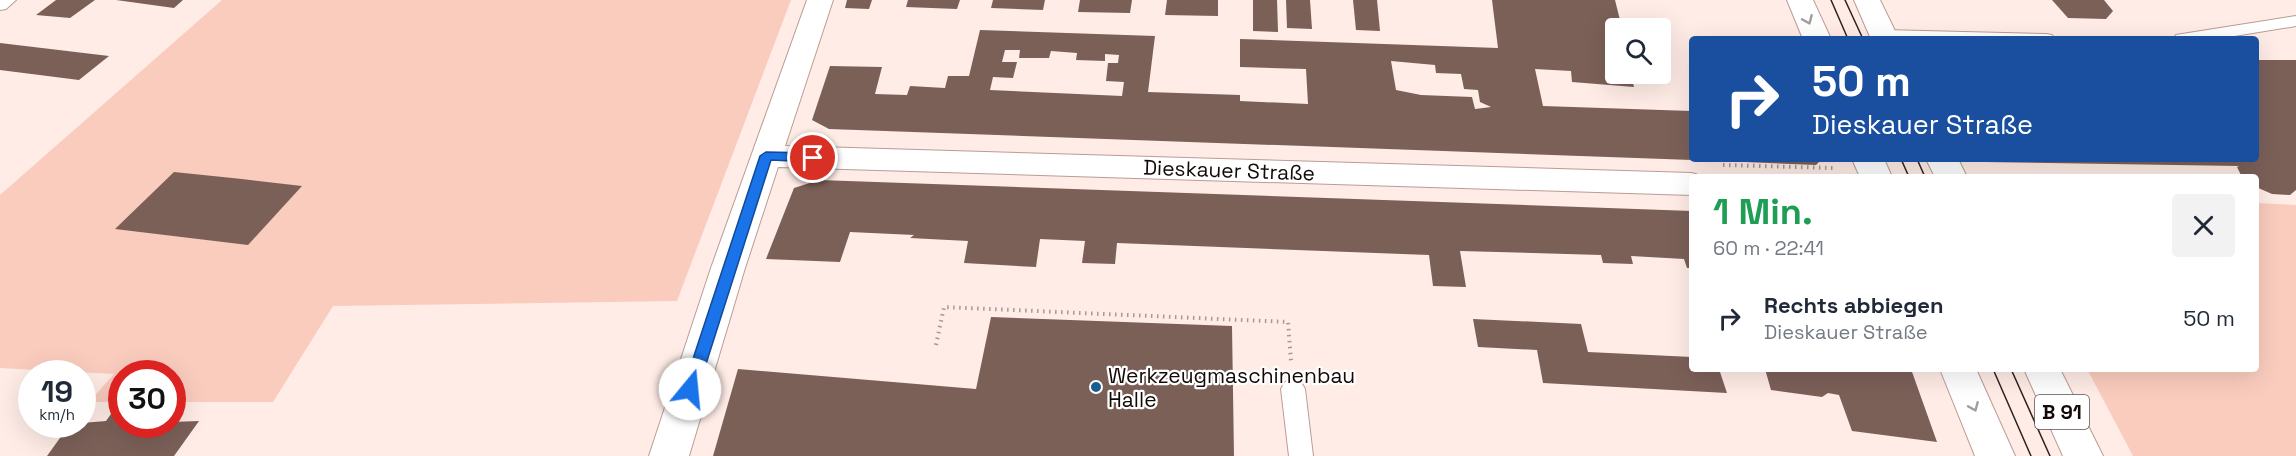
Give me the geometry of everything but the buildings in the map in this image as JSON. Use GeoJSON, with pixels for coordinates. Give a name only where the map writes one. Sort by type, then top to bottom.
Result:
{"type":"FeatureCollection","features":[{"type":"Feature","properties":{"kind":"street"},"geometry":{"type":"LineString","coordinates":[[669,456],[766,156],[820,0]]}},
{"type":"Feature","properties":{"kind":"street"},"geometry":{"type":"LineString","coordinates":[[1800,0],[1816,36]]}},
{"type":"Feature","properties":{"kind":"street"},"geometry":{"type":"LineString","coordinates":[[1867,0],[1885,36]]}},
{"type":"Feature","properties":{"kind":"street","name":"Dieskauer Straße"},"geometry":{"type":"LineString","coordinates":[[766,156],[1689,184]]}},
{"type":"Feature","properties":{"kind":"street"},"geometry":{"type":"LineString","coordinates":[[1959,372],[1995,456]]}},
{"type":"Feature","properties":{"kind":"street","name":"B 91"},"geometry":{"type":"LineString","coordinates":[[2043,372],[2083,456]]}},
{"type":"Feature","properties":{"kind":"lane"},"geometry":{"type":"LineString","coordinates":[[0,5],[7,0]]}},
{"type":"Feature","properties":{"kind":"lane"},"geometry":{"type":"LineString","coordinates":[[2201,36],[2296,21]]}},
{"type":"Feature","properties":{"kind":"lane"},"geometry":{"type":"LineString","coordinates":[[1293,389],[1301,456]]}},
{"type":"Feature","properties":{"kind":"path"},"geometry":{"type":"LineString","coordinates":[[936,345],[944,308],[1288,322],[1293,389]]}},
{"type":"Feature","properties":{"kind":"shaded area"},"geometry":{"type":"Polygon","coordinates":[[[222,0],[791,0],[677,301],[333,306],[273,402],[186,402],[186,360],[108,360],[108,374],[96,373],[96,360],[18,360],[18,369],[0,368],[0,195],[222,0]]]}},
{"type":"Feature","properties":{"kind":"shaded area"},"geometry":{"type":"Polygon","coordinates":[[[2259,203],[2296,205],[2296,456],[2133,456],[2089,372],[2259,372],[2259,203]]]}},
{"type":"Feature","properties":{"kind":"shaded area"},"geometry":{"type":"Polygon","coordinates":[[[108,381],[108,402],[96,402],[96,394],[108,381]]]}},
{"type":"Feature","properties":{"kind":"tram line"},"geometry":{"type":"LineString","coordinates":[[1831,0],[1847,36]]}},
{"type":"Feature","properties":{"kind":"tram line"},"geometry":{"type":"LineString","coordinates":[[1845,0],[1862,36]]}},
{"type":"Feature","properties":{"kind":"tram line"},"geometry":{"type":"LineString","coordinates":[[1902,162],[1908,174]]}},
{"type":"Feature","properties":{"kind":"tram line"},"geometry":{"type":"LineString","coordinates":[[1918,162],[1924,174]]}},
{"type":"Feature","properties":{"kind":"tram line"},"geometry":{"type":"LineString","coordinates":[[1994,372],[2031,456]]}},
{"type":"Feature","properties":{"kind":"tram line"},"geometry":{"type":"LineString","coordinates":[[2012,372],[2050,456]]}},
{"type":"Feature","properties":{"kind":"place","name":"Werkzeugmaschinenbau Halle"},"geometry":{"type":"Point","coordinates":[1096,387]}},
{"type":"Feature","properties":{"kind":"route"},"geometry":{"type":"LineString","coordinates":[[690,389],[766,156],[813,158]]}}]}
